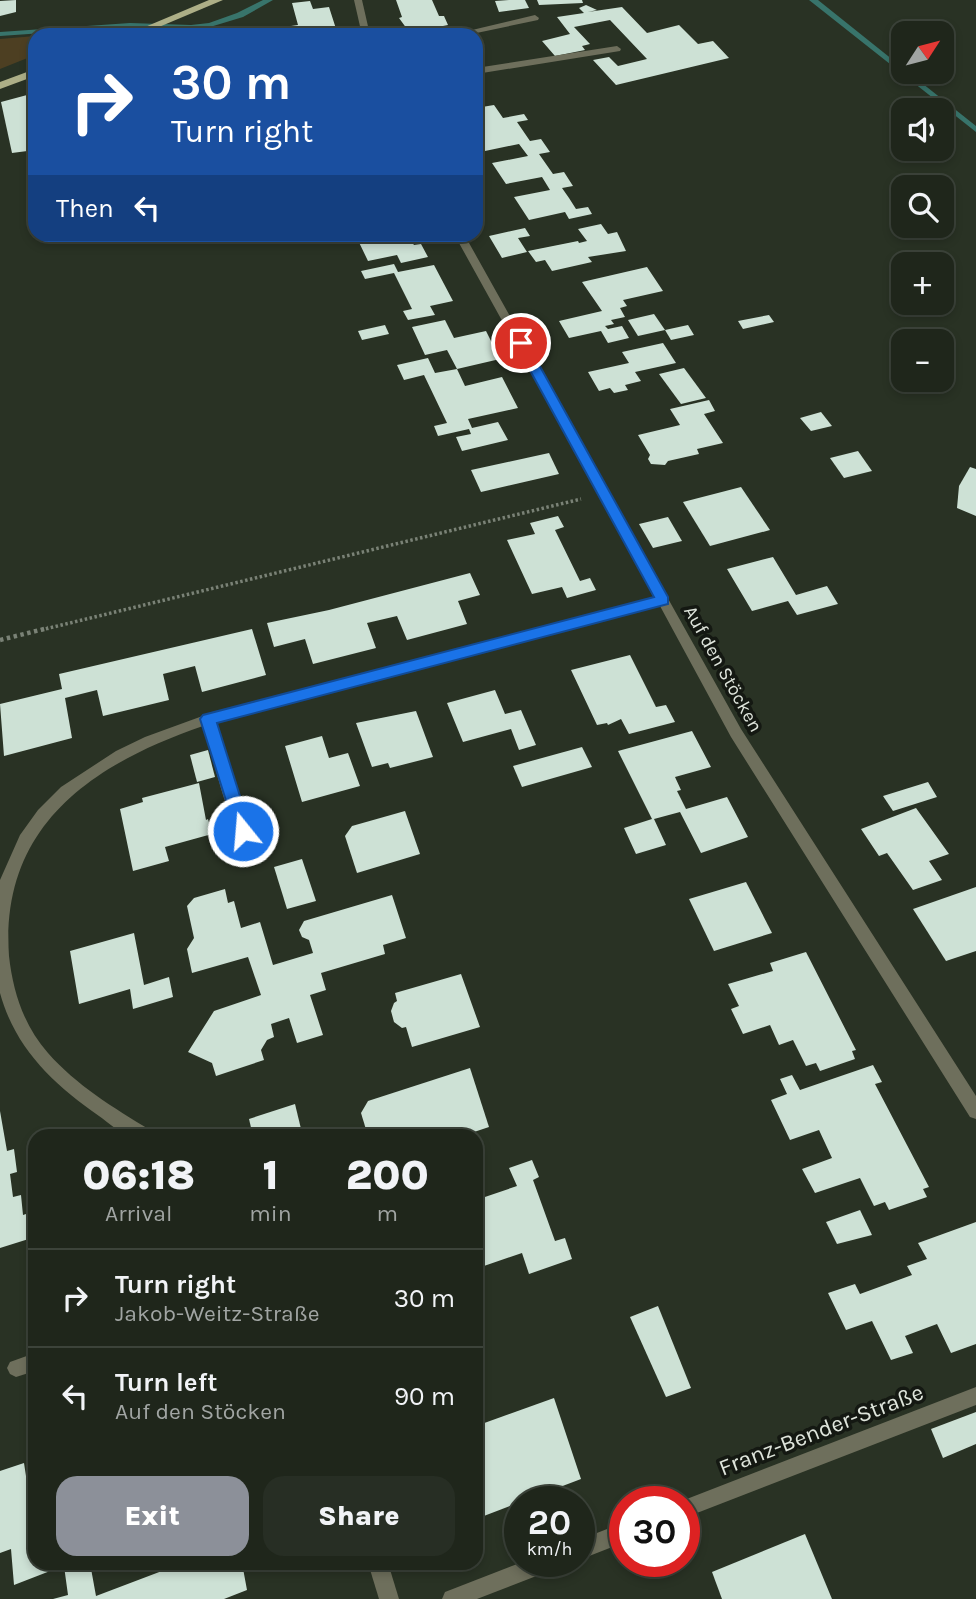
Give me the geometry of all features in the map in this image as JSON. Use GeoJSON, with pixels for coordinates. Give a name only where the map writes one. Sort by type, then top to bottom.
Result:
{"type":"FeatureCollection","features":[{"type":"Feature","properties":{"kind":"main road"},"geometry":{"type":"LineString","coordinates":[[149,28],[218,0]]}},
{"type":"Feature","properties":{"kind":"main road"},"geometry":{"type":"LineString","coordinates":[[0,86],[28,75]]}},
{"type":"Feature","properties":{"kind":"street"},"geometry":{"type":"LineString","coordinates":[[359,0],[365,28]]}},
{"type":"Feature","properties":{"kind":"street"},"geometry":{"type":"LineString","coordinates":[[483,29],[535,18]]}},
{"type":"Feature","properties":{"kind":"street"},"geometry":{"type":"LineString","coordinates":[[483,70],[523,62],[584,57],[617,49]]}},
{"type":"Feature","properties":{"kind":"street","name":"Auf den Stöcken"},"geometry":{"type":"LineString","coordinates":[[463,242],[736,733],[976,1111]]}},
{"type":"Feature","properties":{"kind":"street"},"geometry":{"type":"LineString","coordinates":[[133,1129],[71,1088],[45,1063],[21,1033],[7,995],[1,965],[0,939],[4,890],[12,864],[41,819],[66,793],[121,753],[171,731],[208,719],[663,601]]}},
{"type":"Feature","properties":{"kind":"street"},"geometry":{"type":"LineString","coordinates":[[208,719],[243,831],[259,847]]}},
{"type":"Feature","properties":{"kind":"street"},"geometry":{"type":"LineString","coordinates":[[16,1368],[28,1364]]}},
{"type":"Feature","properties":{"kind":"street","name":"Franz-Bender-Straße"},"geometry":{"type":"LineString","coordinates":[[700,1503],[976,1396]]}},
{"type":"Feature","properties":{"kind":"street"},"geometry":{"type":"LineString","coordinates":[[380,1570],[389,1599]]}},
{"type":"Feature","properties":{"kind":"street"},"geometry":{"type":"LineString","coordinates":[[452,1599],[509,1577]]}},
{"type":"Feature","properties":{"kind":"path"},"geometry":{"type":"LineString","coordinates":[[0,640],[604,494]]}},
{"type":"Feature","properties":{"kind":"shaded area"},"geometry":{"type":"Polygon","coordinates":[[[28,37],[28,58],[0,69],[0,39],[28,37]]]}},
{"type":"Feature","properties":{"kind":"building"},"geometry":{"type":"Polygon","coordinates":[[[16,0],[16,12],[0,16],[0,1],[16,0]]]}},
{"type":"Feature","properties":{"kind":"building"},"geometry":{"type":"Polygon","coordinates":[[[396,0],[432,0],[439,16],[444,16],[448,25],[443,26],[444,28],[406,28],[399,18],[402,17],[396,0]]]}},
{"type":"Feature","properties":{"kind":"building"},"geometry":{"type":"Polygon","coordinates":[[[525,0],[529,8],[499,12],[495,1],[525,0]]]}},
{"type":"Feature","properties":{"kind":"building"},"geometry":{"type":"Polygon","coordinates":[[[537,0],[582,0],[583,3],[539,5],[537,0]]]}},
{"type":"Feature","properties":{"kind":"building"},"geometry":{"type":"Polygon","coordinates":[[[310,1],[313,9],[329,7],[336,28],[284,28],[298,25],[292,3],[310,1]]]}},
{"type":"Feature","properties":{"kind":"building"},"geometry":{"type":"Polygon","coordinates":[[[586,5],[597,10],[588,12],[622,7],[647,33],[679,25],[698,44],[713,41],[729,58],[616,85],[593,60],[609,57],[618,66],[647,59],[610,20],[574,27],[590,44],[582,46],[585,50],[555,56],[542,41],[570,34],[557,17],[584,13],[579,8],[586,5]]]}},
{"type":"Feature","properties":{"kind":"building"},"geometry":{"type":"Polygon","coordinates":[[[27,95],[28,151],[12,153],[1,102],[27,95]]]}},
{"type":"Feature","properties":{"kind":"building"},"geometry":{"type":"Polygon","coordinates":[[[494,105],[503,118],[524,114],[528,120],[517,122],[530,141],[541,139],[550,152],[539,154],[553,174],[564,172],[573,186],[562,188],[576,209],[588,207],[592,214],[569,219],[565,212],[529,220],[514,197],[550,190],[542,177],[506,184],[492,163],[528,156],[519,144],[485,151],[483,107],[494,105]]]}},
{"type":"Feature","properties":{"kind":"building"},"geometry":{"type":"Polygon","coordinates":[[[601,224],[608,234],[617,232],[626,251],[588,257],[592,262],[552,271],[545,260],[536,262],[528,251],[587,241],[578,229],[601,224]]]}},
{"type":"Feature","properties":{"kind":"building"},"geometry":{"type":"Polygon","coordinates":[[[525,228],[530,236],[518,238],[527,252],[502,258],[489,236],[525,228]]]}},
{"type":"Feature","properties":{"kind":"building"},"geometry":{"type":"Polygon","coordinates":[[[359,242],[421,244],[428,257],[401,263],[397,255],[368,261],[359,242]]]}},
{"type":"Feature","properties":{"kind":"building"},"geometry":{"type":"Polygon","coordinates":[[[394,264],[398,272],[434,265],[453,301],[430,306],[435,315],[408,320],[403,311],[412,309],[394,273],[365,279],[361,271],[394,264]]]}},
{"type":"Feature","properties":{"kind":"building"},"geometry":{"type":"Polygon","coordinates":[[[647,267],[663,291],[623,300],[627,306],[620,308],[625,317],[611,320],[614,324],[605,326],[608,329],[622,326],[629,338],[608,343],[601,331],[569,338],[559,321],[602,311],[582,282],[647,267]]]}},
{"type":"Feature","properties":{"kind":"building"},"geometry":{"type":"Polygon","coordinates":[[[654,314],[665,330],[638,336],[628,320],[654,314]]]}},
{"type":"Feature","properties":{"kind":"building"},"geometry":{"type":"Polygon","coordinates":[[[769,315],[774,322],[743,329],[738,321],[769,315]]]}},
{"type":"Feature","properties":{"kind":"building"},"geometry":{"type":"Polygon","coordinates":[[[445,320],[454,338],[486,331],[500,359],[457,369],[447,350],[425,355],[412,327],[445,320]]]}},
{"type":"Feature","properties":{"kind":"building"},"geometry":{"type":"Polygon","coordinates":[[[385,325],[389,334],[362,340],[358,331],[385,325]]]}},
{"type":"Feature","properties":{"kind":"building"},"geometry":{"type":"Polygon","coordinates":[[[688,325],[694,335],[671,340],[665,330],[688,325]]]}},
{"type":"Feature","properties":{"kind":"building"},"geometry":{"type":"Polygon","coordinates":[[[663,343],[676,363],[635,372],[641,381],[625,385],[628,390],[614,393],[610,388],[599,391],[588,372],[629,363],[622,352],[663,343]]]}},
{"type":"Feature","properties":{"kind":"building"},"geometry":{"type":"Polygon","coordinates":[[[428,358],[435,373],[457,369],[465,386],[502,377],[518,408],[468,419],[472,428],[498,422],[508,440],[462,451],[456,437],[471,434],[469,429],[438,436],[434,426],[447,423],[424,375],[404,380],[397,365],[428,358]]]}},
{"type":"Feature","properties":{"kind":"building"},"geometry":{"type":"Polygon","coordinates":[[[684,368],[706,398],[681,404],[659,374],[684,368]]]}},
{"type":"Feature","properties":{"kind":"building"},"geometry":{"type":"Polygon","coordinates":[[[709,400],[715,411],[704,414],[723,443],[697,449],[699,454],[668,461],[665,465],[651,464],[648,459],[650,455],[638,435],[680,425],[670,409],[709,400]]]}},
{"type":"Feature","properties":{"kind":"building"},"geometry":{"type":"Polygon","coordinates":[[[821,412],[832,426],[811,431],[800,418],[821,412]]]}},
{"type":"Feature","properties":{"kind":"building"},"geometry":{"type":"Polygon","coordinates":[[[858,451],[872,471],[844,478],[830,458],[858,451]]]}},
{"type":"Feature","properties":{"kind":"building"},"geometry":{"type":"Polygon","coordinates":[[[549,453],[559,474],[481,492],[471,470],[549,453]]]}},
{"type":"Feature","properties":{"kind":"building"},"geometry":{"type":"Polygon","coordinates":[[[970,467],[976,469],[976,516],[957,508],[959,486],[970,467]]]}},
{"type":"Feature","properties":{"kind":"building"},"geometry":{"type":"Polygon","coordinates":[[[741,487],[770,530],[710,546],[683,502],[741,487]]]}},
{"type":"Feature","properties":{"kind":"building"},"geometry":{"type":"Polygon","coordinates":[[[558,516],[564,527],[555,530],[580,581],[590,578],[596,590],[567,598],[562,587],[532,594],[507,540],[535,534],[530,523],[558,516]]]}},
{"type":"Feature","properties":{"kind":"building"},"geometry":{"type":"Polygon","coordinates":[[[668,517],[682,541],[653,548],[639,524],[668,517]]]}},
{"type":"Feature","properties":{"kind":"building"},"geometry":{"type":"Polygon","coordinates":[[[773,557],[796,595],[827,586],[838,604],[797,615],[788,601],[752,611],[727,569],[773,557]]]}},
{"type":"Feature","properties":{"kind":"building"},"geometry":{"type":"Polygon","coordinates":[[[470,573],[480,595],[458,601],[467,624],[407,640],[397,616],[367,623],[376,648],[313,664],[305,639],[274,647],[267,623],[329,610],[470,573]]]}},
{"type":"Feature","properties":{"kind":"building"},"geometry":{"type":"Polygon","coordinates":[[[252,629],[266,675],[202,692],[195,666],[163,674],[169,700],[103,716],[97,690],[65,698],[72,738],[4,756],[0,704],[62,689],[59,674],[252,629]]]}},
{"type":"Feature","properties":{"kind":"building"},"geometry":{"type":"Polygon","coordinates":[[[630,655],[656,707],[666,705],[675,722],[629,734],[621,719],[608,725],[597,725],[571,670],[630,655]]]}},
{"type":"Feature","properties":{"kind":"building"},"geometry":{"type":"Polygon","coordinates":[[[495,690],[505,714],[521,710],[536,745],[519,750],[511,729],[463,742],[447,703],[495,690]]]}},
{"type":"Feature","properties":{"kind":"building"},"geometry":{"type":"Polygon","coordinates":[[[416,711],[433,757],[390,768],[388,763],[372,767],[356,723],[416,711]]]}},
{"type":"Feature","properties":{"kind":"building"},"geometry":{"type":"Polygon","coordinates":[[[692,731],[711,767],[675,777],[681,790],[677,791],[686,809],[727,797],[748,837],[701,853],[680,812],[654,819],[666,845],[636,854],[624,828],[652,819],[618,751],[692,731]]]}},
{"type":"Feature","properties":{"kind":"building"},"geometry":{"type":"Polygon","coordinates":[[[322,736],[329,758],[348,753],[360,786],[302,802],[285,746],[322,736]]]}},
{"type":"Feature","properties":{"kind":"building"},"geometry":{"type":"Polygon","coordinates":[[[582,747],[592,767],[522,787],[513,766],[582,747]]]}},
{"type":"Feature","properties":{"kind":"building"},"geometry":{"type":"Polygon","coordinates":[[[208,750],[215,777],[197,782],[190,755],[208,750]]]}},
{"type":"Feature","properties":{"kind":"building"},"geometry":{"type":"Polygon","coordinates":[[[928,782],[937,797],[893,811],[883,796],[928,782]]]}},
{"type":"Feature","properties":{"kind":"building"},"geometry":{"type":"Polygon","coordinates":[[[199,783],[206,820],[208,819],[212,834],[165,847],[169,861],[133,871],[120,809],[143,802],[142,798],[199,783]]]}},
{"type":"Feature","properties":{"kind":"building"},"geometry":{"type":"Polygon","coordinates":[[[916,808],[949,854],[929,861],[942,880],[913,890],[887,853],[879,856],[861,829],[916,808]]]}},
{"type":"Feature","properties":{"kind":"building"},"geometry":{"type":"Polygon","coordinates":[[[405,811],[420,854],[357,873],[345,836],[352,826],[405,811]]]}},
{"type":"Feature","properties":{"kind":"building"},"geometry":{"type":"Polygon","coordinates":[[[302,859],[316,901],[287,909],[274,867],[302,859]]]}},
{"type":"Feature","properties":{"kind":"building"},"geometry":{"type":"Polygon","coordinates":[[[746,882],[772,933],[714,951],[689,899],[746,882]]]}},
{"type":"Feature","properties":{"kind":"building"},"geometry":{"type":"Polygon","coordinates":[[[976,887],[976,951],[946,961],[913,909],[976,887]]]}},
{"type":"Feature","properties":{"kind":"building"},"geometry":{"type":"Polygon","coordinates":[[[225,889],[228,903],[234,901],[241,928],[260,922],[273,965],[313,953],[309,940],[302,937],[299,930],[304,921],[392,895],[406,938],[383,945],[385,954],[321,973],[326,990],[310,995],[323,1035],[297,1043],[289,1018],[271,1024],[274,1037],[267,1040],[261,1050],[264,1060],[216,1076],[212,1063],[188,1052],[214,1011],[261,995],[248,957],[192,973],[187,949],[194,938],[187,906],[194,898],[225,889]]]}},
{"type":"Feature","properties":{"kind":"building"},"geometry":{"type":"Polygon","coordinates":[[[134,933],[144,985],[169,977],[173,997],[133,1009],[130,989],[79,1004],[70,951],[134,933]]]}},
{"type":"Feature","properties":{"kind":"building"},"geometry":{"type":"Polygon","coordinates":[[[806,952],[856,1050],[852,1051],[855,1059],[820,1071],[816,1063],[806,1066],[793,1040],[779,1045],[770,1025],[743,1034],[731,1009],[739,1006],[728,984],[773,971],[770,963],[806,952]]]}},
{"type":"Feature","properties":{"kind":"building"},"geometry":{"type":"Polygon","coordinates":[[[461,974],[480,1027],[412,1047],[406,1027],[402,1028],[394,1022],[391,1011],[397,1001],[395,993],[461,974]]]}},
{"type":"Feature","properties":{"kind":"building"},"geometry":{"type":"Polygon","coordinates":[[[873,1065],[882,1082],[875,1084],[929,1187],[923,1189],[927,1197],[889,1210],[885,1202],[874,1206],[860,1178],[815,1193],[802,1169],[832,1158],[819,1130],[790,1140],[771,1100],[787,1094],[780,1079],[792,1075],[800,1090],[873,1065]]]}},
{"type":"Feature","properties":{"kind":"building"},"geometry":{"type":"Polygon","coordinates":[[[470,1068],[489,1127],[366,1129],[361,1113],[368,1101],[470,1068]]]}},
{"type":"Feature","properties":{"kind":"building"},"geometry":{"type":"Polygon","coordinates":[[[295,1104],[301,1129],[251,1129],[249,1119],[295,1104]]]}},
{"type":"Feature","properties":{"kind":"building"},"geometry":{"type":"Polygon","coordinates":[[[0,1111],[7,1151],[14,1149],[17,1172],[10,1174],[13,1197],[21,1195],[23,1215],[28,1213],[28,1239],[0,1248],[0,1111]]]}},
{"type":"Feature","properties":{"kind":"building"},"geometry":{"type":"Polygon","coordinates":[[[532,1160],[539,1177],[533,1180],[555,1241],[565,1238],[572,1259],[529,1274],[522,1253],[483,1266],[483,1198],[517,1186],[509,1168],[532,1160]]]}},
{"type":"Feature","properties":{"kind":"building"},"geometry":{"type":"Polygon","coordinates":[[[860,1210],[872,1235],[837,1244],[826,1222],[860,1210]]]}},
{"type":"Feature","properties":{"kind":"building"},"geometry":{"type":"Polygon","coordinates":[[[976,1222],[976,1344],[951,1353],[937,1324],[905,1336],[913,1353],[891,1360],[872,1321],[846,1330],[828,1293],[855,1284],[860,1294],[912,1275],[907,1266],[927,1259],[918,1243],[976,1222]]]}},
{"type":"Feature","properties":{"kind":"building"},"geometry":{"type":"Polygon","coordinates":[[[658,1306],[691,1388],[666,1397],[630,1317],[658,1306]]]}},
{"type":"Feature","properties":{"kind":"building"},"geometry":{"type":"Polygon","coordinates":[[[554,1398],[581,1479],[563,1486],[504,1486],[504,1508],[483,1516],[483,1423],[554,1398]]]}},
{"type":"Feature","properties":{"kind":"building"},"geometry":{"type":"Polygon","coordinates":[[[976,1412],[976,1444],[943,1458],[931,1429],[976,1412]]]}},
{"type":"Feature","properties":{"kind":"building"},"geometry":{"type":"Polygon","coordinates":[[[24,1463],[28,1489],[28,1570],[53,1570],[14,1585],[11,1549],[0,1553],[0,1471],[24,1463]]]}},
{"type":"Feature","properties":{"kind":"building"},"geometry":{"type":"Polygon","coordinates":[[[805,1534],[832,1599],[722,1599],[712,1572],[805,1534]]]}},
{"type":"Feature","properties":{"kind":"building"},"geometry":{"type":"Polygon","coordinates":[[[65,1570],[91,1570],[96,1596],[165,1570],[243,1570],[247,1590],[224,1599],[53,1599],[68,1595],[65,1570]]]}},
{"type":"Feature","properties":{"kind":"waterway"},"geometry":{"type":"LineString","coordinates":[[87,28],[210,25],[240,15],[269,0]]}},
{"type":"Feature","properties":{"kind":"waterway"},"geometry":{"type":"LineString","coordinates":[[813,0],[976,130]]}},
{"type":"Feature","properties":{"kind":"waterway"},"geometry":{"type":"LineString","coordinates":[[0,34],[28,32]]}},
{"type":"Feature","properties":{"kind":"route"},"geometry":{"type":"LineString","coordinates":[[243,831],[208,719],[663,601],[521,343]]}}]}
